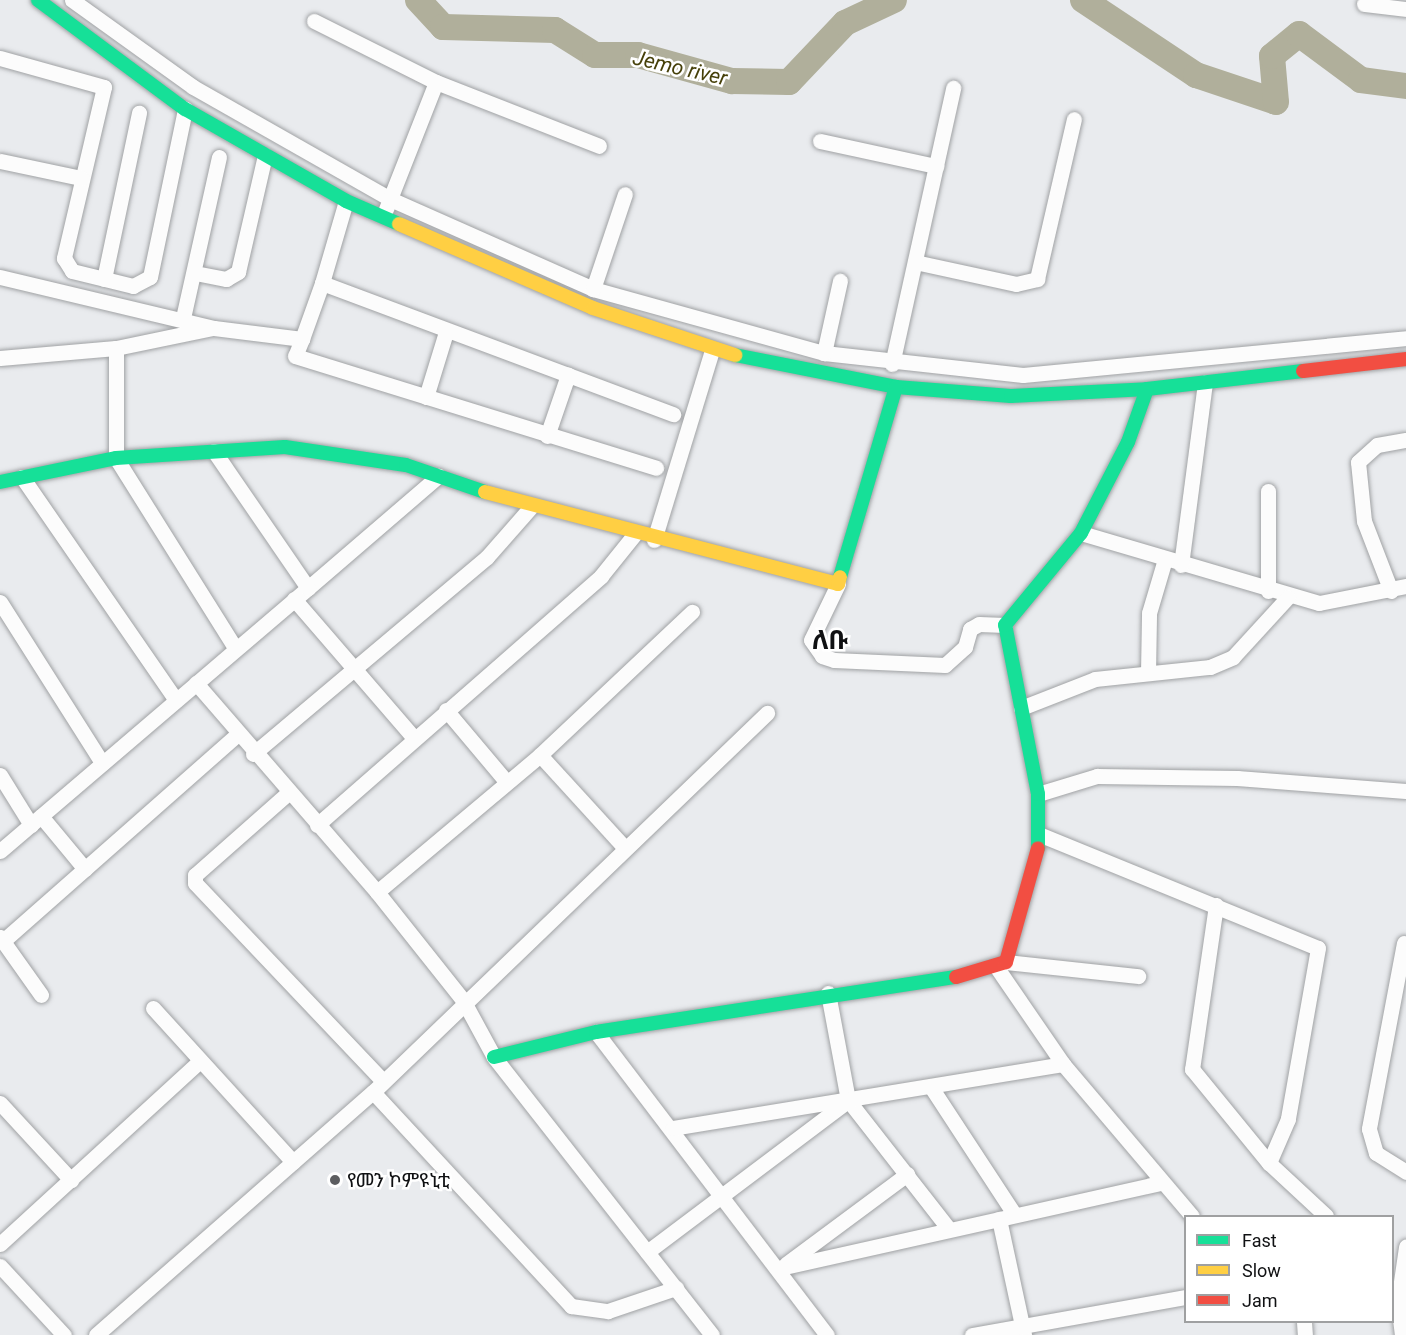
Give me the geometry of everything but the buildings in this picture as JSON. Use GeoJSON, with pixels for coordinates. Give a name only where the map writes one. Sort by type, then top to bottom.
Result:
{"type":"FeatureCollection","features":[{"type":"Feature","properties":{"kind":"street"},"geometry":{"type":"LineString","coordinates":[[38,0],[185,109],[346,201],[593,308],[712,350],[896,387],[1011,396],[1147,389],[1406,359]]}},
{"type":"Feature","properties":{"kind":"street"},"geometry":{"type":"LineString","coordinates":[[72,0],[193,87],[390,200],[593,289],[824,353],[892,364],[1023,375],[1406,338]]}},
{"type":"Feature","properties":{"kind":"street"},"geometry":{"type":"LineString","coordinates":[[1364,4],[1406,9]]}},
{"type":"Feature","properties":{"kind":"street"},"geometry":{"type":"LineString","coordinates":[[314,21],[436,82],[599,146]]}},
{"type":"Feature","properties":{"kind":"street"},"geometry":{"type":"LineString","coordinates":[[0,58],[104,87],[64,258],[72,271],[133,286],[150,277],[185,109]]}},
{"type":"Feature","properties":{"kind":"street"},"geometry":{"type":"LineString","coordinates":[[383,217],[436,82]]}},
{"type":"Feature","properties":{"kind":"street"},"geometry":{"type":"LineString","coordinates":[[892,364],[953,88]]}},
{"type":"Feature","properties":{"kind":"street"},"geometry":{"type":"LineString","coordinates":[[104,279],[139,113]]}},
{"type":"Feature","properties":{"kind":"street"},"geometry":{"type":"LineString","coordinates":[[915,262],[1016,284],[1037,279],[1074,119]]}},
{"type":"Feature","properties":{"kind":"street"},"geometry":{"type":"LineString","coordinates":[[820,141],[936,166]]}},
{"type":"Feature","properties":{"kind":"street"},"geometry":{"type":"LineString","coordinates":[[195,273],[226,279],[238,272],[265,155]]}},
{"type":"Feature","properties":{"kind":"street"},"geometry":{"type":"LineString","coordinates":[[183,318],[195,273],[219,157]]}},
{"type":"Feature","properties":{"kind":"street"},"geometry":{"type":"LineString","coordinates":[[0,161],[81,178]]}},
{"type":"Feature","properties":{"kind":"street"},"geometry":{"type":"LineString","coordinates":[[593,289],[625,194]]}},
{"type":"Feature","properties":{"kind":"street"},"geometry":{"type":"LineString","coordinates":[[346,201],[322,284],[296,356],[547,436],[656,468]]}},
{"type":"Feature","properties":{"kind":"street"},"geometry":{"type":"LineString","coordinates":[[0,277],[183,318],[214,328],[302,339]]}},
{"type":"Feature","properties":{"kind":"street"},"geometry":{"type":"LineString","coordinates":[[824,353],[840,281]]}},
{"type":"Feature","properties":{"kind":"street"},"geometry":{"type":"LineString","coordinates":[[322,284],[446,332],[673,414]]}},
{"type":"Feature","properties":{"kind":"street"},"geometry":{"type":"LineString","coordinates":[[0,358],[116,348],[214,328]]}},
{"type":"Feature","properties":{"kind":"street"},"geometry":{"type":"LineString","coordinates":[[426,397],[446,332]]}},
{"type":"Feature","properties":{"kind":"street"},"geometry":{"type":"LineString","coordinates":[[116,348],[116,458],[236,648]]}},
{"type":"Feature","properties":{"kind":"street"},"geometry":{"type":"LineString","coordinates":[[654,540],[712,350]]}},
{"type":"Feature","properties":{"kind":"street"},"geometry":{"type":"LineString","coordinates":[[1285,351],[1288,373]]}},
{"type":"Feature","properties":{"kind":"street"},"geometry":{"type":"LineString","coordinates":[[547,436],[568,375]]}},
{"type":"Feature","properties":{"kind":"street"},"geometry":{"type":"LineString","coordinates":[[1181,565],[1206,383]]}},
{"type":"Feature","properties":{"kind":"street"},"geometry":{"type":"LineString","coordinates":[[896,387],[838,584],[811,640],[822,656],[834,660],[945,665],[965,647],[970,629],[979,624],[1005,625]]}},
{"type":"Feature","properties":{"kind":"street"},"geometry":{"type":"LineString","coordinates":[[1005,625],[1082,533],[1128,442],[1147,389]]}},
{"type":"Feature","properties":{"kind":"street"},"geometry":{"type":"LineString","coordinates":[[1391,591],[1364,521],[1358,462],[1377,445],[1406,440]]}},
{"type":"Feature","properties":{"kind":"street"},"geometry":{"type":"LineString","coordinates":[[0,482],[116,458],[285,447],[405,465],[530,508],[838,584]]}},
{"type":"Feature","properties":{"kind":"street"},"geometry":{"type":"LineString","coordinates":[[214,451],[308,588]]}},
{"type":"Feature","properties":{"kind":"street"},"geometry":{"type":"LineString","coordinates":[[0,851],[438,476]]}},
{"type":"Feature","properties":{"kind":"street"},"geometry":{"type":"LineString","coordinates":[[22,477],[176,700]]}},
{"type":"Feature","properties":{"kind":"street"},"geometry":{"type":"LineString","coordinates":[[1268,491],[1268,591]]}},
{"type":"Feature","properties":{"kind":"street"},"geometry":{"type":"LineString","coordinates":[[253,754],[487,557],[530,508]]}},
{"type":"Feature","properties":{"kind":"street"},"geometry":{"type":"LineString","coordinates":[[1082,533],[1288,597],[1319,603],[1391,591],[1406,586]]}},
{"type":"Feature","properties":{"kind":"street"},"geometry":{"type":"LineString","coordinates":[[317,825],[413,737],[601,576],[634,535]]}},
{"type":"Feature","properties":{"kind":"street"},"geometry":{"type":"LineString","coordinates":[[1148,674],[1149,613],[1165,560]]}},
{"type":"Feature","properties":{"kind":"street"},"geometry":{"type":"LineString","coordinates":[[1021,708],[1095,679],[1210,667],[1233,657],[1288,597]]}},
{"type":"Feature","properties":{"kind":"street"},"geometry":{"type":"LineString","coordinates":[[294,599],[413,737]]}},
{"type":"Feature","properties":{"kind":"street"},"geometry":{"type":"LineString","coordinates":[[0,602],[102,763]]}},
{"type":"Feature","properties":{"kind":"street"},"geometry":{"type":"LineString","coordinates":[[377,892],[505,780],[540,755],[692,612]]}},
{"type":"Feature","properties":{"kind":"street"},"geometry":{"type":"LineString","coordinates":[[1005,625],[1038,794],[1041,836],[1001,965],[1063,1064],[1161,1183],[1191,1215]]}},
{"type":"Feature","properties":{"kind":"street"},"geometry":{"type":"LineString","coordinates":[[196,683],[253,754],[377,892],[462,1000],[494,1057],[712,1335]]}},
{"type":"Feature","properties":{"kind":"street"},"geometry":{"type":"LineString","coordinates":[[446,710],[505,780]]}},
{"type":"Feature","properties":{"kind":"street"},"geometry":{"type":"LineString","coordinates":[[96,1335],[378,1086],[462,1000],[623,846],[767,713]]}},
{"type":"Feature","properties":{"kind":"street"},"geometry":{"type":"LineString","coordinates":[[41,995],[2,939],[237,735]]}},
{"type":"Feature","properties":{"kind":"street"},"geometry":{"type":"LineString","coordinates":[[540,755],[623,846]]}},
{"type":"Feature","properties":{"kind":"street"},"geometry":{"type":"LineString","coordinates":[[0,775],[36,821],[85,869]]}},
{"type":"Feature","properties":{"kind":"street"},"geometry":{"type":"LineString","coordinates":[[1038,794],[1097,776],[1237,778],[1406,791]]}},
{"type":"Feature","properties":{"kind":"street"},"geometry":{"type":"LineString","coordinates":[[288,793],[195,875],[195,883],[378,1086],[571,1306],[608,1311],[676,1288]]}},
{"type":"Feature","properties":{"kind":"street"},"geometry":{"type":"LineString","coordinates":[[1041,836],[1313,945],[1320,954],[1288,1119],[1269,1163]]}},
{"type":"Feature","properties":{"kind":"street"},"geometry":{"type":"LineString","coordinates":[[1216,905],[1192,1069],[1269,1163],[1325,1215]]}},
{"type":"Feature","properties":{"kind":"street"},"geometry":{"type":"LineString","coordinates":[[1404,943],[1369,1129],[1376,1153],[1406,1172]]}},
{"type":"Feature","properties":{"kind":"street"},"geometry":{"type":"LineString","coordinates":[[494,1057],[596,1032],[1001,965],[1138,976]]}},
{"type":"Feature","properties":{"kind":"street"},"geometry":{"type":"LineString","coordinates":[[828,993],[848,1100],[948,1228]]}},
{"type":"Feature","properties":{"kind":"street"},"geometry":{"type":"LineString","coordinates":[[153,1008],[293,1162]]}},
{"type":"Feature","properties":{"kind":"street"},"geometry":{"type":"LineString","coordinates":[[596,1032],[780,1268],[827,1335]]}},
{"type":"Feature","properties":{"kind":"street"},"geometry":{"type":"LineString","coordinates":[[0,1244],[200,1060]]}},
{"type":"Feature","properties":{"kind":"street"},"geometry":{"type":"LineString","coordinates":[[673,1128],[1063,1064]]}},
{"type":"Feature","properties":{"kind":"street"},"geometry":{"type":"LineString","coordinates":[[931,1087],[1014,1214]]}},
{"type":"Feature","properties":{"kind":"street"},"geometry":{"type":"LineString","coordinates":[[647,1252],[725,1196],[848,1100]]}},
{"type":"Feature","properties":{"kind":"street"},"geometry":{"type":"LineString","coordinates":[[0,1103],[71,1180]]}},
{"type":"Feature","properties":{"kind":"street"},"geometry":{"type":"LineString","coordinates":[[780,1268],[907,1174]]}},
{"type":"Feature","properties":{"kind":"street"},"geometry":{"type":"LineString","coordinates":[[780,1268],[948,1228],[1161,1183]]}},
{"type":"Feature","properties":{"kind":"street"},"geometry":{"type":"LineString","coordinates":[[999,1219],[1023,1330]]}},
{"type":"Feature","properties":{"kind":"street"},"geometry":{"type":"LineString","coordinates":[[1402,1335],[1397,1263],[1406,1247]]}},
{"type":"Feature","properties":{"kind":"street"},"geometry":{"type":"LineString","coordinates":[[0,1266],[64,1335]]}},
{"type":"Feature","properties":{"kind":"street"},"geometry":{"type":"LineString","coordinates":[[972,1335],[1023,1330],[1184,1297]]}},
{"type":"Feature","properties":{"kind":"waterway","name":"Jemo river"},"geometry":{"type":"LineString","coordinates":[[418,0],[443,27],[555,30],[595,55],[638,55],[732,81],[789,82],[845,23],[894,0]]}},
{"type":"Feature","properties":{"kind":"waterway","name":"Jemo river"},"geometry":{"type":"LineString","coordinates":[[1083,0],[1196,75],[1276,102],[1272,56],[1299,34],[1361,80],[1406,86]]}},
{"type":"Feature","properties":{"kind":"traffic: fast"},"geometry":{"type":"LineString","coordinates":[[38,0],[185,109],[346,201],[399,224]]}},
{"type":"Feature","properties":{"kind":"traffic: fast"},"geometry":{"type":"LineString","coordinates":[[735,355],[896,387],[1011,396],[1147,389],[1303,371]]}},
{"type":"Feature","properties":{"kind":"traffic: fast"},"geometry":{"type":"LineString","coordinates":[[840,577],[896,387]]}},
{"type":"Feature","properties":{"kind":"traffic: fast"},"geometry":{"type":"LineString","coordinates":[[1038,848],[1038,794],[1005,625],[1081,533],[1128,442],[1147,389]]}},
{"type":"Feature","properties":{"kind":"traffic: fast"},"geometry":{"type":"LineString","coordinates":[[0,482],[116,458],[285,447],[406,465],[485,492]]}},
{"type":"Feature","properties":{"kind":"traffic: fast"},"geometry":{"type":"LineString","coordinates":[[494,1057],[596,1032],[956,977]]}},
{"type":"Feature","properties":{"kind":"traffic: slow"},"geometry":{"type":"LineString","coordinates":[[399,224],[593,308],[735,355]]}},
{"type":"Feature","properties":{"kind":"traffic: slow"},"geometry":{"type":"LineString","coordinates":[[485,492],[838,584],[840,577]]}},
{"type":"Feature","properties":{"kind":"traffic: jam"},"geometry":{"type":"LineString","coordinates":[[1303,371],[1406,359]]}},
{"type":"Feature","properties":{"kind":"traffic: jam"},"geometry":{"type":"LineString","coordinates":[[956,977],[1006,962],[1038,848]]}},
{"type":"Feature","properties":{"kind":"place","name":"የመን ኮምዩኒቲ"},"geometry":{"type":"Point","coordinates":[335,1180]}},
{"type":"Feature","properties":{"kind":"district","name":"ለቡ"},"geometry":{"type":"Point","coordinates":[830,641]}}]}
